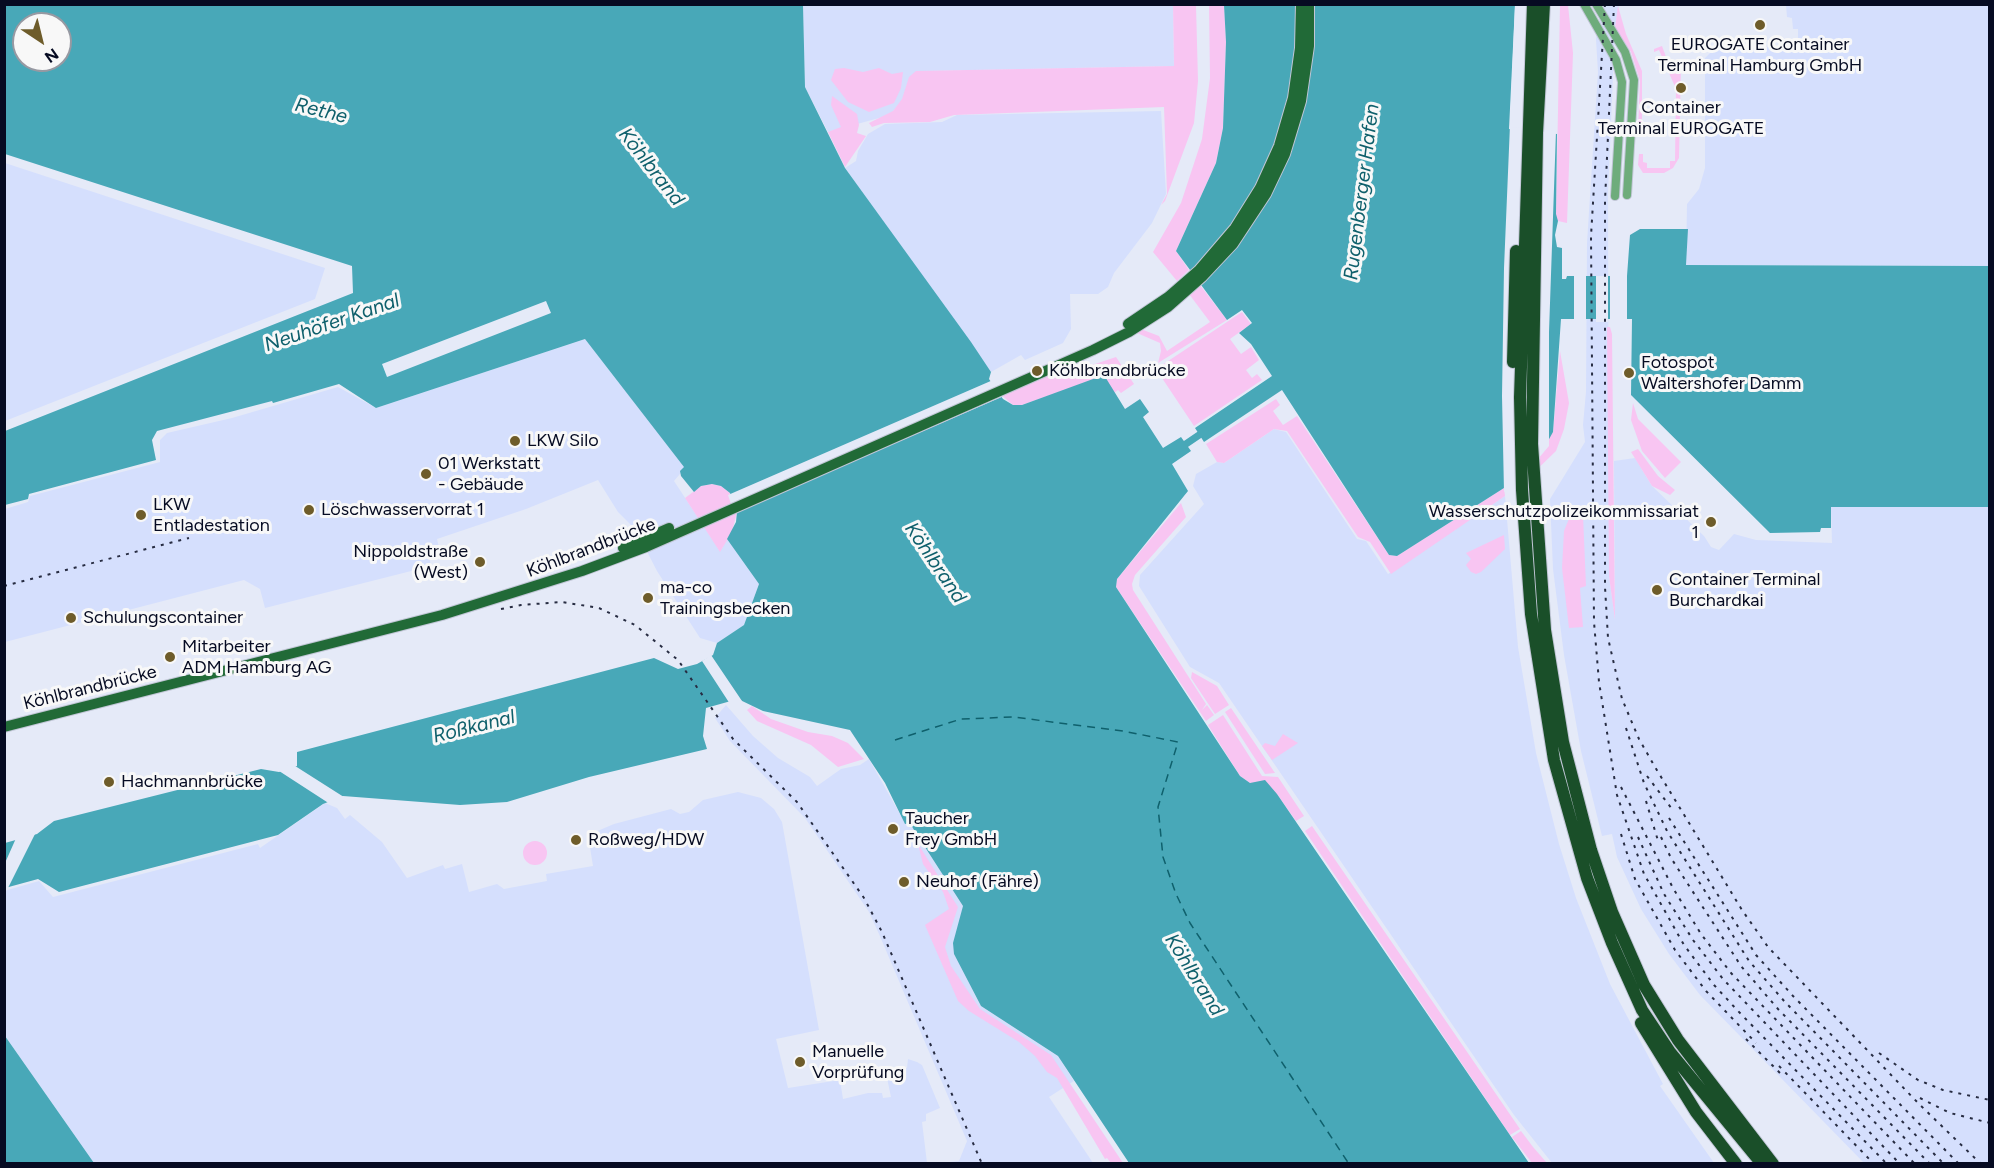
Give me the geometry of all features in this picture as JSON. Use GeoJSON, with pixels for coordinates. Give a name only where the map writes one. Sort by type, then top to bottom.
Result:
{"type":"FeatureCollection","features":[{"type":"Feature","properties":{"kind":"highway"},"geometry":{"type":"LineString","coordinates":[[1526,4],[1513,386],[1521,588],[1535,698],[1558,807],[1585,896],[1628,975],[1654,1030],[1762,1164]]}},
{"type":"Feature","properties":{"kind":"highway"},"geometry":{"type":"LineString","coordinates":[[1533,4],[1520,397],[1527,570],[1543,703],[1565,806],[1587,878],[1675,1081],[1695,1112],[1736,1164]]}},
{"type":"Feature","properties":{"kind":"highway"},"geometry":{"type":"LineString","coordinates":[[1544,4],[1537,133],[1532,426],[1543,608],[1555,698],[1581,814],[1612,912],[1628,975],[1773,1164]]}},
{"type":"Feature","properties":{"kind":"main road","name":"Köhlbrandbrücke"},"geometry":{"type":"LineString","coordinates":[[4,720],[450,606],[579,564],[708,512],[1126,326],[1168,297],[1199,270],[1235,228],[1260,188],[1279,146],[1293,98],[1300,48],[1301,4]]}},
{"type":"Feature","properties":{"kind":"main road","name":"Köhlbrandbrücke"},"geometry":{"type":"LineString","coordinates":[[4,727],[442,615],[550,582],[646,547],[1093,350],[1129,332],[1168,307],[1208,272],[1242,232],[1266,194],[1285,154],[1301,101],[1309,46],[1309,4]]}},
{"type":"Feature","properties":{"kind":"street"},"geometry":{"type":"LineString","coordinates":[[1584,4],[1616,60],[1622,82],[1615,196]]}},
{"type":"Feature","properties":{"kind":"street"},"geometry":{"type":"LineString","coordinates":[[1596,4],[1625,52],[1634,80],[1627,195]]}},
{"type":"Feature","properties":{"kind":"shaded area"},"geometry":{"type":"Polygon","coordinates":[[[803,5],[1173,5],[1174,66],[926,71],[890,115],[828,132],[805,87],[803,5]]]}},
{"type":"Feature","properties":{"kind":"shaded area"},"geometry":{"type":"Polygon","coordinates":[[[1173,5],[1196,5],[1198,81],[1194,123],[1165,201],[1161,205],[1167,194],[1164,107],[954,115],[930,122],[884,123],[872,127],[869,123],[893,111],[902,99],[909,77],[916,71],[1174,66],[1173,5]]]}},
{"type":"Feature","properties":{"kind":"shaded area"},"geometry":{"type":"Polygon","coordinates":[[[1209,5],[1224,5],[1226,42],[1223,128],[1216,163],[1176,251],[1189,270],[1177,281],[1153,252],[1181,203],[1202,139],[1210,78],[1209,5]]]}},
{"type":"Feature","properties":{"kind":"shaded area"},"geometry":{"type":"Polygon","coordinates":[[[1560,5],[1568,5],[1573,53],[1567,223],[1558,221],[1556,215],[1560,5]]]}},
{"type":"Feature","properties":{"kind":"shaded area","name":"Container Terminal Burchardkai"},"geometry":{"type":"Polygon","coordinates":[[[1602,5],[1619,5],[1615,28],[1608,194],[1609,576],[1615,619],[1614,461],[1635,458],[1652,486],[1704,536],[1711,547],[1719,550],[1734,534],[1756,540],[1832,543],[1831,507],[1989,507],[1989,1163],[1864,1163],[1700,995],[1669,954],[1641,909],[1617,857],[1612,834],[1602,836],[1581,751],[1564,655],[1553,569],[1550,499],[1585,442],[1583,425],[1586,392],[1587,243],[1598,72],[1596,39],[1602,5]]]}},
{"type":"Feature","properties":{"kind":"shaded area"},"geometry":{"type":"Polygon","coordinates":[[[1786,5],[1989,5],[1989,266],[1686,265],[1687,204],[1699,189],[1705,168],[1705,58],[1715,48],[1787,47],[1798,39],[1798,29],[1793,29],[1792,18],[1787,17],[1786,5]]]}},
{"type":"Feature","properties":{"kind":"shaded area"},"geometry":{"type":"Polygon","coordinates":[[[1618,6],[1626,34],[1642,71],[1642,129],[1638,129],[1640,81],[1631,52],[1615,28],[1618,6]]]}},
{"type":"Feature","properties":{"kind":"shaded area"},"geometry":{"type":"Polygon","coordinates":[[[1662,46],[1669,65],[1681,65],[1679,158],[1673,168],[1664,173],[1643,173],[1638,165],[1639,154],[1643,154],[1643,162],[1647,163],[1647,168],[1670,168],[1670,161],[1675,161],[1676,89],[1659,50],[1654,52],[1654,49],[1662,46]]]}},
{"type":"Feature","properties":{"kind":"shaded area"},"geometry":{"type":"Polygon","coordinates":[[[844,68],[863,72],[879,68],[892,74],[903,72],[901,88],[894,103],[869,112],[848,102],[831,80],[835,69],[844,68]]]}},
{"type":"Feature","properties":{"kind":"shaded area"},"geometry":{"type":"Polygon","coordinates":[[[832,96],[857,114],[859,125],[857,133],[866,136],[845,167],[828,132],[841,127],[831,105],[832,96]]]}},
{"type":"Feature","properties":{"kind":"shaded area"},"geometry":{"type":"Polygon","coordinates":[[[1161,111],[1166,194],[1152,223],[1114,273],[1108,287],[1098,294],[1070,294],[1071,329],[1063,343],[1025,360],[1021,355],[991,372],[845,168],[856,161],[858,151],[868,134],[885,124],[942,122],[957,115],[1161,111]]]}},
{"type":"Feature","properties":{"kind":"shaded area"},"geometry":{"type":"Polygon","coordinates":[[[5,163],[325,268],[315,299],[5,421],[5,163]]]}},
{"type":"Feature","properties":{"kind":"shaded area"},"geometry":{"type":"Polygon","coordinates":[[[1200,285],[1227,320],[1158,363],[1160,343],[1137,333],[1138,328],[1159,336],[1167,351],[1210,322],[1189,294],[1200,285]]]}},
{"type":"Feature","properties":{"kind":"shaded area"},"geometry":{"type":"Polygon","coordinates":[[[1242,312],[1251,324],[1230,339],[1241,354],[1251,347],[1259,360],[1246,370],[1252,378],[1257,374],[1262,380],[1194,426],[1156,369],[1242,312]]]}},
{"type":"Feature","properties":{"kind":"shaded area"},"geometry":{"type":"Polygon","coordinates":[[[1607,327],[1610,327],[1612,334],[1615,620],[1609,576],[1607,327]]]}},
{"type":"Feature","properties":{"kind":"shaded area"},"geometry":{"type":"Polygon","coordinates":[[[585,339],[685,468],[674,481],[720,551],[727,539],[759,584],[744,625],[717,643],[700,638],[657,571],[636,530],[618,512],[598,480],[526,509],[437,539],[439,548],[428,551],[431,566],[265,608],[260,589],[244,580],[5,642],[5,509],[28,502],[30,496],[160,462],[160,440],[167,433],[232,418],[338,387],[376,408],[585,339]]]}},
{"type":"Feature","properties":{"kind":"shaded area"},"geometry":{"type":"Polygon","coordinates":[[[1560,351],[1569,403],[1564,429],[1556,451],[1522,484],[1521,474],[1553,432],[1560,351]]]}},
{"type":"Feature","properties":{"kind":"shaded area"},"geometry":{"type":"Polygon","coordinates":[[[1116,357],[1134,384],[1121,393],[1118,390],[1114,393],[1104,376],[1022,405],[1013,405],[999,393],[1055,372],[1083,368],[1116,357]]]}},
{"type":"Feature","properties":{"kind":"shaded area"},"geometry":{"type":"Polygon","coordinates":[[[1276,399],[1280,405],[1273,411],[1283,425],[1297,416],[1389,555],[1397,556],[1504,488],[1505,496],[1391,574],[1370,542],[1358,537],[1287,431],[1274,429],[1224,463],[1217,462],[1206,444],[1276,399]]]}},
{"type":"Feature","properties":{"kind":"shaded area"},"geometry":{"type":"Polygon","coordinates":[[[1633,403],[1638,419],[1681,462],[1665,478],[1642,451],[1631,420],[1633,403]]]}},
{"type":"Feature","properties":{"kind":"shaded area"},"geometry":{"type":"Polygon","coordinates":[[[1274,429],[1286,432],[1357,539],[1366,541],[1388,574],[1505,496],[1518,647],[1536,753],[1559,844],[1576,898],[1610,984],[1663,1084],[1660,1086],[1714,1163],[1552,1163],[1514,1115],[1219,683],[1190,667],[1139,586],[1140,575],[1204,504],[1193,486],[1196,474],[1217,462],[1224,463],[1274,429]]]}},
{"type":"Feature","properties":{"kind":"shaded area"},"geometry":{"type":"Polygon","coordinates":[[[1638,449],[1658,476],[1675,490],[1670,495],[1652,486],[1631,452],[1638,449]]]}},
{"type":"Feature","properties":{"kind":"shaded area"},"geometry":{"type":"Polygon","coordinates":[[[712,484],[721,486],[730,493],[737,512],[732,532],[720,552],[685,498],[701,486],[712,484]]]}},
{"type":"Feature","properties":{"kind":"shaded area"},"geometry":{"type":"Polygon","coordinates":[[[1181,503],[1186,517],[1135,575],[1132,584],[1133,590],[1206,704],[1202,710],[1207,705],[1214,715],[1206,721],[1116,587],[1117,579],[1181,503]]]}},
{"type":"Feature","properties":{"kind":"shaded area"},"geometry":{"type":"Polygon","coordinates":[[[1571,514],[1583,515],[1586,586],[1580,588],[1583,627],[1569,628],[1562,568],[1564,531],[1571,514]]]}},
{"type":"Feature","properties":{"kind":"shaded area"},"geometry":{"type":"Polygon","coordinates":[[[1504,535],[1505,549],[1481,572],[1476,574],[1471,572],[1466,565],[1471,559],[1466,553],[1504,535]]]}},
{"type":"Feature","properties":{"kind":"shaded area"},"geometry":{"type":"Polygon","coordinates":[[[1192,672],[1217,686],[1229,705],[1215,714],[1191,678],[1192,672]]]}},
{"type":"Feature","properties":{"kind":"shaded area"},"geometry":{"type":"Polygon","coordinates":[[[726,705],[753,736],[778,758],[810,777],[817,786],[841,769],[860,765],[869,759],[905,823],[910,823],[963,906],[954,954],[981,1006],[1058,1056],[1074,1081],[1049,1097],[1093,1163],[941,1163],[959,1161],[967,1141],[869,912],[805,818],[730,741],[715,718],[726,705]]]}},
{"type":"Feature","properties":{"kind":"shaded area"},"geometry":{"type":"Polygon","coordinates":[[[752,706],[771,719],[808,732],[832,736],[848,743],[864,759],[838,767],[811,745],[757,721],[747,710],[752,706]]]}},
{"type":"Feature","properties":{"kind":"shaded area"},"geometry":{"type":"Polygon","coordinates":[[[1231,708],[1275,773],[1265,774],[1225,712],[1231,708]]]}},
{"type":"Feature","properties":{"kind":"shaded area"},"geometry":{"type":"Polygon","coordinates":[[[1223,715],[1262,776],[1278,777],[1304,816],[1296,821],[1277,794],[1250,783],[1240,776],[1208,725],[1223,715]]]}},
{"type":"Feature","properties":{"kind":"shaded area"},"geometry":{"type":"Polygon","coordinates":[[[1283,734],[1298,743],[1272,760],[1262,746],[1265,743],[1275,746],[1283,734]]]}},
{"type":"Feature","properties":{"kind":"shaded area"},"geometry":{"type":"Polygon","coordinates":[[[738,792],[761,798],[774,809],[782,822],[819,1030],[776,1039],[788,1088],[840,1080],[843,1099],[868,1093],[882,1093],[883,1098],[891,1097],[887,1078],[907,1068],[908,1059],[917,1062],[922,1065],[940,1108],[926,1114],[926,1121],[922,1122],[927,1163],[94,1163],[5,1036],[4,891],[39,881],[53,897],[258,844],[260,848],[325,803],[337,808],[345,819],[350,815],[382,842],[407,878],[443,865],[445,869],[462,864],[469,892],[497,884],[504,889],[547,881],[546,874],[593,866],[588,835],[614,824],[671,809],[680,814],[689,812],[703,800],[738,792]]]}},
{"type":"Feature","properties":{"kind":"shaded area"},"geometry":{"type":"Polygon","coordinates":[[[1312,826],[1520,1129],[1510,1135],[1305,831],[1312,826]]]}},
{"type":"Feature","properties":{"kind":"shaded area"},"geometry":{"type":"Polygon","coordinates":[[[530,841],[540,841],[547,848],[547,858],[540,865],[530,865],[523,858],[523,848],[530,841]]]}},
{"type":"Feature","properties":{"kind":"shaded area"},"geometry":{"type":"Polygon","coordinates":[[[918,844],[958,907],[945,947],[951,966],[980,1009],[1051,1055],[1123,1163],[1111,1163],[1107,1158],[1105,1159],[1057,1078],[1047,1072],[1035,1056],[1019,1042],[969,1011],[958,1001],[925,925],[949,909],[943,892],[923,864],[918,844]]]}},
{"type":"Feature","properties":{"kind":"shaded area"},"geometry":{"type":"Polygon","coordinates":[[[1521,1131],[1547,1163],[1532,1163],[1512,1137],[1521,1131]]]}},
{"type":"Feature","properties":{"kind":"water"},"geometry":{"type":"Polygon","coordinates":[[[5,5],[803,5],[805,87],[845,168],[971,342],[991,372],[989,379],[1003,399],[1013,405],[1022,405],[1104,375],[1125,409],[1140,399],[1149,412],[1143,417],[1163,448],[1181,437],[1191,451],[1172,464],[1188,491],[1117,579],[1116,587],[1240,776],[1250,783],[1265,780],[1277,794],[1529,1163],[1129,1163],[1058,1056],[981,1006],[954,954],[953,943],[963,906],[910,823],[905,824],[885,783],[850,730],[763,711],[738,699],[706,708],[703,736],[707,749],[589,777],[507,802],[460,805],[343,796],[323,804],[278,835],[59,892],[38,879],[5,888],[5,843],[37,834],[54,821],[261,769],[279,772],[297,766],[297,752],[654,658],[678,669],[697,664],[713,655],[717,643],[744,625],[759,584],[727,539],[736,522],[737,512],[730,493],[721,486],[712,484],[701,486],[694,492],[681,476],[680,471],[684,467],[585,339],[376,408],[339,384],[273,403],[272,401],[157,431],[152,440],[156,460],[29,494],[28,499],[5,505],[5,431],[353,293],[352,266],[5,154],[5,5]]]}},
{"type":"Feature","properties":{"kind":"water","name":"Rugenberger Hafen"},"geometry":{"type":"Polygon","coordinates":[[[1224,5],[1515,5],[1509,129],[1557,134],[1556,214],[1558,221],[1555,235],[1557,247],[1562,248],[1562,279],[1566,279],[1567,276],[1627,276],[1630,235],[1640,229],[1688,229],[1686,265],[1989,266],[1989,507],[1831,507],[1831,528],[1821,528],[1820,532],[1770,533],[1631,395],[1632,319],[1561,319],[1553,432],[1548,441],[1504,488],[1397,556],[1389,555],[1282,390],[1204,442],[1195,428],[1272,376],[1251,344],[1239,333],[1252,323],[1242,310],[1227,320],[1176,251],[1216,163],[1223,128],[1226,42],[1224,5]]]}},
{"type":"Feature","properties":{"kind":"water"},"geometry":{"type":"Polygon","coordinates":[[[5,1036],[94,1163],[5,1163],[5,1036]]]}},
{"type":"Feature","properties":{"kind":"pier"},"geometry":{"type":"Polygon","coordinates":[[[1518,4],[1512,127],[1556,131],[1549,332],[1549,446],[1527,472],[1528,268],[1523,476],[1504,492],[1502,396],[1504,268],[1515,5],[1518,4]]]}},
{"type":"Feature","properties":{"kind":"pier"},"geometry":{"type":"Polygon","coordinates":[[[1574,276],[1586,276],[1586,322],[1574,322],[1574,276]]]}},
{"type":"Feature","properties":{"kind":"pier"},"geometry":{"type":"Polygon","coordinates":[[[1596,276],[1608,276],[1608,322],[1596,322],[1596,276]]]}},
{"type":"Feature","properties":{"kind":"pier"},"geometry":{"type":"Polygon","coordinates":[[[1610,276],[1627,276],[1627,322],[1610,322],[1610,276]]]}},
{"type":"Feature","properties":{"kind":"pier"},"geometry":{"type":"Polygon","coordinates":[[[546,301],[551,313],[387,377],[382,364],[546,301]]]}},
{"type":"Feature","properties":{"kind":"pier"},"geometry":{"type":"Polygon","coordinates":[[[993,380],[1004,396],[734,513],[728,495],[993,380]]]}},
{"type":"Feature","properties":{"kind":"pier"},"geometry":{"type":"Polygon","coordinates":[[[711,655],[742,701],[739,703],[730,704],[702,661],[711,655]]]}},
{"type":"Feature","properties":{"kind":"pier"},"geometry":{"type":"Polygon","coordinates":[[[292,764],[347,799],[330,804],[276,769],[292,764]]]}},
{"type":"Feature","properties":{"kind":"pier"},"geometry":{"type":"Polygon","coordinates":[[[36,832],[5,891],[5,863],[17,836],[36,832]]]}},
{"type":"Feature","properties":{"kind":"waterway"},"geometry":{"type":"LineString","coordinates":[[1180,448],[1205,431]]}},
{"type":"Feature","properties":{"kind":"ferry route"},"geometry":{"type":"LineString","coordinates":[[895,740],[961,719],[1013,717],[1123,731],[1178,742],[1158,807],[1163,857],[1176,894],[1190,923],[1349,1164]]}},
{"type":"Feature","properties":{"kind":"railway"},"geometry":{"type":"LineString","coordinates":[[1605,4],[1591,236],[1594,622],[1599,682],[1617,795],[1644,874],[1684,945],[1714,985],[1738,1011],[1887,1164]]}},
{"type":"Feature","properties":{"kind":"railway"},"geometry":{"type":"LineString","coordinates":[[1614,4],[1605,201],[1605,587],[1608,638],[1622,699],[1639,739],[1655,767],[1742,910],[1768,947],[1919,1104],[1981,1164]]}},
{"type":"Feature","properties":{"kind":"railway"},"geometry":{"type":"LineString","coordinates":[[4,586],[189,538]]}},
{"type":"Feature","properties":{"kind":"railway"},"geometry":{"type":"LineString","coordinates":[[501,609],[562,602],[599,608],[635,625],[678,660],[733,739],[797,802],[864,898],[882,932],[982,1164]]}},
{"type":"Feature","properties":{"kind":"railway"},"geometry":{"type":"LineString","coordinates":[[1626,728],[1644,783],[1667,831],[1749,961],[1785,1002],[1944,1164]]}},
{"type":"Feature","properties":{"kind":"railway"},"geometry":{"type":"LineString","coordinates":[[1647,776],[1672,809]]}},
{"type":"Feature","properties":{"kind":"railway"},"geometry":{"type":"LineString","coordinates":[[1621,787],[1673,888],[1701,934],[1731,973],[1915,1164]]}},
{"type":"Feature","properties":{"kind":"railway"},"geometry":{"type":"LineString","coordinates":[[1646,801],[1659,844]]}},
{"type":"Feature","properties":{"kind":"railway"},"geometry":{"type":"LineString","coordinates":[[1669,818],[1756,955],[1793,996],[1959,1164]]}},
{"type":"Feature","properties":{"kind":"railway"},"geometry":{"type":"LineString","coordinates":[[1621,834],[1635,879],[1675,950],[1706,991],[1756,1043]]}},
{"type":"Feature","properties":{"kind":"railway"},"geometry":{"type":"LineString","coordinates":[[1638,837],[1664,894],[1693,940],[1723,979],[1900,1164]]}},
{"type":"Feature","properties":{"kind":"railway"},"geometry":{"type":"LineString","coordinates":[[1661,837],[1671,858],[1741,966],[1778,1009],[1930,1164]]}},
{"type":"Feature","properties":{"kind":"railway"},"geometry":{"type":"LineString","coordinates":[[1746,1039],[1782,1075]]}},
{"type":"Feature","properties":{"kind":"railway"},"geometry":{"type":"LineString","coordinates":[[1879,1053],[1918,1080],[1943,1090],[1990,1100]]}},
{"type":"Feature","properties":{"kind":"railway"},"geometry":{"type":"LineString","coordinates":[[1779,1066],[1874,1164]]}},
{"type":"Feature","properties":{"kind":"railway"},"geometry":{"type":"LineString","coordinates":[[1920,1098],[1950,1113],[1990,1123]]}},
{"type":"Feature","properties":{"kind":"place","name":"EUROGATE Container Terminal Hamburg GmbH"},"geometry":{"type":"Point","coordinates":[1760,25]}},
{"type":"Feature","properties":{"kind":"place","name":"Container Terminal EUROGATE"},"geometry":{"type":"Point","coordinates":[1681,88]}},
{"type":"Feature","properties":{"kind":"place","name":"Köhlbrandbrücke"},"geometry":{"type":"Point","coordinates":[1037,371]}},
{"type":"Feature","properties":{"kind":"place","name":"Fotospot Waltershofer Damm"},"geometry":{"type":"Point","coordinates":[1629,373]}},
{"type":"Feature","properties":{"kind":"place","name":"LKW Silo"},"geometry":{"type":"Point","coordinates":[515,441]}},
{"type":"Feature","properties":{"kind":"place","name":"01 Werkstatt - Gebäude"},"geometry":{"type":"Point","coordinates":[426,474]}},
{"type":"Feature","properties":{"kind":"place","name":"Löschwasservorrat 1"},"geometry":{"type":"Point","coordinates":[309,510]}},
{"type":"Feature","properties":{"kind":"place","name":"LKW Entladestation"},"geometry":{"type":"Point","coordinates":[141,515]}},
{"type":"Feature","properties":{"kind":"place","name":"Wasserschutzpolizeikommissariat 1"},"geometry":{"type":"Point","coordinates":[1711,522]}},
{"type":"Feature","properties":{"kind":"place","name":"Nippoldstraße (West)"},"geometry":{"type":"Point","coordinates":[480,562]}},
{"type":"Feature","properties":{"kind":"place","name":"Container Terminal Burchardkai"},"geometry":{"type":"Point","coordinates":[1657,590]}},
{"type":"Feature","properties":{"kind":"place","name":"ma-co Trainingsbecken"},"geometry":{"type":"Point","coordinates":[648,598]}},
{"type":"Feature","properties":{"kind":"place","name":"Schulungscontainer"},"geometry":{"type":"Point","coordinates":[71,618]}},
{"type":"Feature","properties":{"kind":"place","name":"Mitarbeiter ADM Hamburg AG"},"geometry":{"type":"Point","coordinates":[170,657]}},
{"type":"Feature","properties":{"kind":"place","name":"Hachmannbrücke"},"geometry":{"type":"Point","coordinates":[109,782]}},
{"type":"Feature","properties":{"kind":"place","name":"Taucher Frey GmbH"},"geometry":{"type":"Point","coordinates":[893,829]}},
{"type":"Feature","properties":{"kind":"place","name":"Roßweg/HDW"},"geometry":{"type":"Point","coordinates":[576,840]}},
{"type":"Feature","properties":{"kind":"place","name":"Neuhof (Fähre)"},"geometry":{"type":"Point","coordinates":[904,882]}},
{"type":"Feature","properties":{"kind":"place","name":"Manuelle Vorprüfung"},"geometry":{"type":"Point","coordinates":[800,1062]}},
{"type":"Feature","properties":{"kind":"water label","name":"Rethe"},"geometry":{"type":"Point","coordinates":[321,111]}},
{"type":"Feature","properties":{"kind":"water label","name":"Köhlbrand"},"geometry":{"type":"Point","coordinates":[651,167]}},
{"type":"Feature","properties":{"kind":"water label","name":"Neuhöfer Kanal"},"geometry":{"type":"Point","coordinates":[332,323]}},
{"type":"Feature","properties":{"kind":"water label","name":"Köhlbrand"},"geometry":{"type":"Point","coordinates":[935,563]}},
{"type":"Feature","properties":{"kind":"water label","name":"Roßkanal"},"geometry":{"type":"Point","coordinates":[474,727]}},
{"type":"Feature","properties":{"kind":"water label","name":"Köhlbrand"},"geometry":{"type":"Point","coordinates":[1194,975]}}]}
